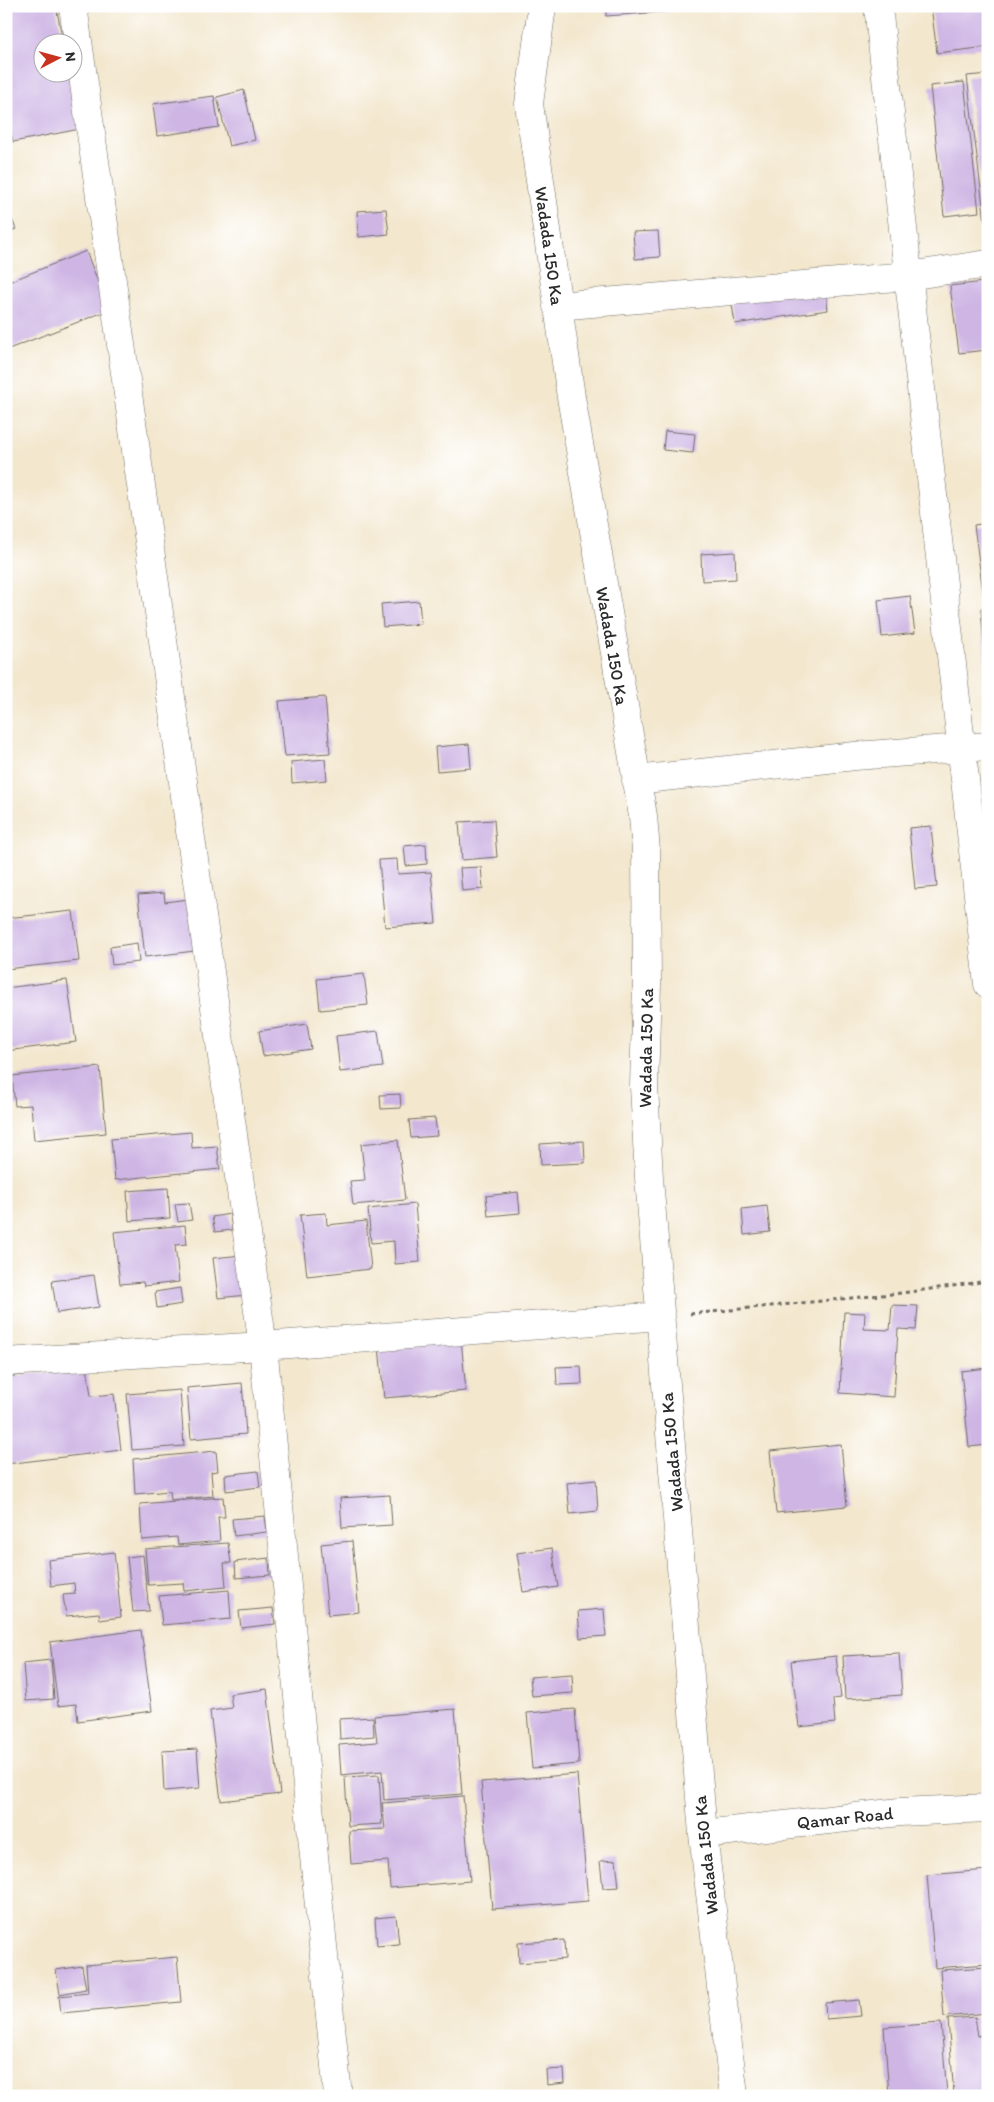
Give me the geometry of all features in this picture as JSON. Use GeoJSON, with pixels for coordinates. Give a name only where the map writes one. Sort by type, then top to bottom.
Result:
{"type":"FeatureCollection","features":[{"type":"Feature","properties":{"kind":"street"},"geometry":{"type":"LineString","coordinates":[[73,6],[263,1346],[338,2096]]}},
{"type":"Feature","properties":{"kind":"street","name":"Wadada 150 Ka"},"geometry":{"type":"LineString","coordinates":[[542,6],[529,104],[594,538],[643,816],[646,851],[647,984],[644,1086],[649,1178],[703,1834],[734,2096]]}},
{"type":"Feature","properties":{"kind":"street"},"geometry":{"type":"LineString","coordinates":[[878,6],[908,276],[975,747],[988,984]]}},
{"type":"Feature","properties":{"kind":"street"},"geometry":{"type":"LineString","coordinates":[[558,306],[908,276],[988,264]]}},
{"type":"Feature","properties":{"kind":"street"},"geometry":{"type":"LineString","coordinates":[[636,780],[855,756],[975,747]]}},
{"type":"Feature","properties":{"kind":"street"},"geometry":{"type":"LineString","coordinates":[[6,1362],[263,1346],[661,1316]]}},
{"type":"Feature","properties":{"kind":"street","name":"Qamar Road"},"geometry":{"type":"LineString","coordinates":[[703,1834],[900,1812],[988,1808]]}},
{"type":"Feature","properties":{"kind":"path"},"geometry":{"type":"LineString","coordinates":[[661,1316],[751,1309],[902,1293],[988,1280]]}},
{"type":"Feature","properties":{"kind":"building"},"geometry":{"type":"Polygon","coordinates":[[[6,6],[56,6],[61,32],[32,32],[32,82],[71,82],[80,129],[13,142],[6,108],[6,6]]]}},
{"type":"Feature","properties":{"kind":"building"},"geometry":{"type":"Polygon","coordinates":[[[606,6],[675,6],[676,11],[606,16],[606,6]]]}},
{"type":"Feature","properties":{"kind":"building"},"geometry":{"type":"Polygon","coordinates":[[[931,6],[988,6],[988,47],[937,53],[931,6]]]}},
{"type":"Feature","properties":{"kind":"building"},"geometry":{"type":"Polygon","coordinates":[[[988,74],[988,222],[985,222],[967,76],[988,74]]]}},
{"type":"Feature","properties":{"kind":"building"},"geometry":{"type":"Polygon","coordinates":[[[964,82],[979,212],[944,216],[930,86],[964,82]]]}},
{"type":"Feature","properties":{"kind":"building"},"geometry":{"type":"Polygon","coordinates":[[[244,90],[255,140],[229,146],[217,97],[244,90]]]}},
{"type":"Feature","properties":{"kind":"building"},"geometry":{"type":"Polygon","coordinates":[[[214,96],[219,127],[157,136],[153,104],[214,96]]]}},
{"type":"Feature","properties":{"kind":"building"},"geometry":{"type":"Polygon","coordinates":[[[6,205],[16,229],[6,233],[6,205]]]}},
{"type":"Feature","properties":{"kind":"building"},"geometry":{"type":"Polygon","coordinates":[[[386,209],[389,234],[359,237],[357,211],[386,209]]]}},
{"type":"Feature","properties":{"kind":"building"},"geometry":{"type":"Polygon","coordinates":[[[658,231],[660,257],[635,259],[633,232],[658,231]]]}},
{"type":"Feature","properties":{"kind":"building"},"geometry":{"type":"Polygon","coordinates":[[[86,251],[109,310],[6,350],[6,283],[86,251]]]}},
{"type":"Feature","properties":{"kind":"building"},"geometry":{"type":"Polygon","coordinates":[[[988,262],[988,350],[959,353],[950,286],[983,282],[981,263],[988,262]]]}},
{"type":"Feature","properties":{"kind":"building"},"geometry":{"type":"Polygon","coordinates":[[[825,285],[828,310],[735,324],[731,298],[825,285]]]}},
{"type":"Feature","properties":{"kind":"building"},"geometry":{"type":"Polygon","coordinates":[[[665,431],[695,434],[693,453],[663,450],[665,431]]]}},
{"type":"Feature","properties":{"kind":"building"},"geometry":{"type":"Polygon","coordinates":[[[988,523],[988,599],[984,600],[974,525],[988,523]]]}},
{"type":"Feature","properties":{"kind":"building"},"geometry":{"type":"Polygon","coordinates":[[[735,552],[736,579],[702,581],[701,554],[735,552]]]}},
{"type":"Feature","properties":{"kind":"building"},"geometry":{"type":"Polygon","coordinates":[[[910,596],[915,633],[882,637],[878,600],[910,596]]]}},
{"type":"Feature","properties":{"kind":"building"},"geometry":{"type":"Polygon","coordinates":[[[419,601],[421,624],[383,627],[381,604],[419,601]]]}},
{"type":"Feature","properties":{"kind":"building"},"geometry":{"type":"Polygon","coordinates":[[[981,608],[988,608],[988,672],[986,672],[981,608]]]}},
{"type":"Feature","properties":{"kind":"building"},"geometry":{"type":"Polygon","coordinates":[[[325,697],[330,753],[285,756],[279,701],[325,697]]]}},
{"type":"Feature","properties":{"kind":"building"},"geometry":{"type":"Polygon","coordinates":[[[469,744],[471,768],[437,771],[435,747],[469,744]]]}},
{"type":"Feature","properties":{"kind":"building"},"geometry":{"type":"Polygon","coordinates":[[[325,759],[327,780],[292,783],[291,762],[325,759]]]}},
{"type":"Feature","properties":{"kind":"building"},"geometry":{"type":"Polygon","coordinates":[[[494,820],[497,857],[462,860],[459,822],[494,820]]]}},
{"type":"Feature","properties":{"kind":"building"},"geometry":{"type":"Polygon","coordinates":[[[931,826],[937,887],[915,889],[909,828],[931,826]]]}},
{"type":"Feature","properties":{"kind":"building"},"geometry":{"type":"Polygon","coordinates":[[[426,844],[427,864],[406,866],[404,846],[426,844]]]}},
{"type":"Feature","properties":{"kind":"building"},"geometry":{"type":"Polygon","coordinates":[[[397,859],[398,874],[431,872],[436,923],[385,927],[379,860],[397,859]]]}},
{"type":"Feature","properties":{"kind":"building"},"geometry":{"type":"Polygon","coordinates":[[[481,867],[483,889],[462,891],[460,868],[481,867]]]}},
{"type":"Feature","properties":{"kind":"building"},"geometry":{"type":"Polygon","coordinates":[[[164,893],[165,902],[196,898],[203,950],[145,957],[138,895],[164,893]]]}},
{"type":"Feature","properties":{"kind":"building"},"geometry":{"type":"Polygon","coordinates":[[[73,911],[79,961],[6,969],[6,918],[73,911]]]}},
{"type":"Feature","properties":{"kind":"building"},"geometry":{"type":"Polygon","coordinates":[[[137,943],[139,962],[112,965],[110,947],[137,943]]]}},
{"type":"Feature","properties":{"kind":"building"},"geometry":{"type":"Polygon","coordinates":[[[364,974],[368,1005],[320,1010],[317,979],[364,974]]]}},
{"type":"Feature","properties":{"kind":"building"},"geometry":{"type":"Polygon","coordinates":[[[67,980],[76,1042],[6,1051],[6,988],[67,980]]]}},
{"type":"Feature","properties":{"kind":"building"},"geometry":{"type":"Polygon","coordinates":[[[307,1024],[311,1049],[263,1056],[259,1031],[307,1024]]]}},
{"type":"Feature","properties":{"kind":"building"},"geometry":{"type":"Polygon","coordinates":[[[378,1031],[383,1067],[340,1072],[336,1036],[378,1031]]]}},
{"type":"Feature","properties":{"kind":"building"},"geometry":{"type":"Polygon","coordinates":[[[100,1067],[106,1133],[34,1140],[31,1105],[15,1106],[12,1076],[100,1067]]]}},
{"type":"Feature","properties":{"kind":"building"},"geometry":{"type":"Polygon","coordinates":[[[400,1094],[401,1108],[381,1109],[380,1095],[400,1094]]]}},
{"type":"Feature","properties":{"kind":"building"},"geometry":{"type":"Polygon","coordinates":[[[435,1118],[437,1136],[411,1138],[409,1120],[435,1118]]]}},
{"type":"Feature","properties":{"kind":"building"},"geometry":{"type":"Polygon","coordinates":[[[191,1132],[192,1148],[217,1146],[220,1169],[115,1180],[111,1139],[191,1132]]]}},
{"type":"Feature","properties":{"kind":"building"},"geometry":{"type":"Polygon","coordinates":[[[398,1140],[405,1200],[353,1205],[350,1181],[365,1180],[361,1144],[398,1140]]]}},
{"type":"Feature","properties":{"kind":"building"},"geometry":{"type":"Polygon","coordinates":[[[584,1141],[585,1163],[541,1165],[540,1144],[584,1141]]]}},
{"type":"Feature","properties":{"kind":"building"},"geometry":{"type":"Polygon","coordinates":[[[168,1188],[170,1218],[129,1221],[127,1191],[168,1188]]]}},
{"type":"Feature","properties":{"kind":"building"},"geometry":{"type":"Polygon","coordinates":[[[518,1192],[520,1213],[488,1216],[486,1196],[518,1192]]]}},
{"type":"Feature","properties":{"kind":"building"},"geometry":{"type":"Polygon","coordinates":[[[189,1203],[192,1220],[178,1222],[175,1204],[189,1203]]]}},
{"type":"Feature","properties":{"kind":"building"},"geometry":{"type":"Polygon","coordinates":[[[415,1204],[420,1262],[395,1264],[394,1241],[371,1243],[368,1209],[415,1204]]]}},
{"type":"Feature","properties":{"kind":"building"},"geometry":{"type":"Polygon","coordinates":[[[767,1206],[770,1232],[744,1235],[742,1209],[767,1206]]]}},
{"type":"Feature","properties":{"kind":"building"},"geometry":{"type":"Polygon","coordinates":[[[326,1213],[327,1225],[366,1221],[371,1269],[307,1276],[300,1215],[326,1213]]]}},
{"type":"Feature","properties":{"kind":"building"},"geometry":{"type":"Polygon","coordinates":[[[230,1214],[232,1230],[215,1232],[212,1217],[230,1214]]]}},
{"type":"Feature","properties":{"kind":"building"},"geometry":{"type":"Polygon","coordinates":[[[185,1225],[187,1244],[175,1245],[179,1282],[144,1286],[143,1282],[120,1284],[114,1232],[185,1225]]]}},
{"type":"Feature","properties":{"kind":"building"},"geometry":{"type":"Polygon","coordinates":[[[242,1255],[247,1295],[218,1298],[213,1258],[242,1255]]]}},
{"type":"Feature","properties":{"kind":"building"},"geometry":{"type":"Polygon","coordinates":[[[94,1275],[99,1307],[57,1313],[52,1281],[94,1275]]]}},
{"type":"Feature","properties":{"kind":"building"},"geometry":{"type":"Polygon","coordinates":[[[180,1288],[182,1304],[157,1308],[155,1292],[180,1288]]]}},
{"type":"Feature","properties":{"kind":"building"},"geometry":{"type":"Polygon","coordinates":[[[892,1305],[918,1306],[916,1330],[898,1329],[894,1397],[840,1393],[844,1312],[865,1313],[864,1329],[890,1330],[892,1305]]]}},
{"type":"Feature","properties":{"kind":"building"},"geometry":{"type":"Polygon","coordinates":[[[461,1339],[466,1391],[384,1398],[379,1347],[461,1339]]]}},
{"type":"Feature","properties":{"kind":"building"},"geometry":{"type":"Polygon","coordinates":[[[581,1366],[582,1384],[557,1385],[556,1367],[581,1366]]]}},
{"type":"Feature","properties":{"kind":"building"},"geometry":{"type":"Polygon","coordinates":[[[87,1367],[91,1396],[114,1394],[121,1450],[6,1464],[6,1377],[87,1367]]]}},
{"type":"Feature","properties":{"kind":"building"},"geometry":{"type":"Polygon","coordinates":[[[988,1368],[988,1445],[969,1447],[961,1371],[988,1368]]]}},
{"type":"Feature","properties":{"kind":"building"},"geometry":{"type":"Polygon","coordinates":[[[242,1383],[246,1434],[191,1439],[187,1388],[242,1383]]]}},
{"type":"Feature","properties":{"kind":"building"},"geometry":{"type":"Polygon","coordinates":[[[180,1390],[184,1446],[132,1450],[127,1394],[180,1390]]]}},
{"type":"Feature","properties":{"kind":"building"},"geometry":{"type":"Polygon","coordinates":[[[841,1444],[847,1506],[776,1513],[770,1451],[841,1444]]]}},
{"type":"Feature","properties":{"kind":"building"},"geometry":{"type":"Polygon","coordinates":[[[216,1451],[218,1471],[211,1472],[213,1496],[171,1500],[170,1491],[135,1494],[133,1459],[216,1451]]]}},
{"type":"Feature","properties":{"kind":"building"},"geometry":{"type":"Polygon","coordinates":[[[258,1471],[260,1487],[226,1491],[225,1475],[258,1471]]]}},
{"type":"Feature","properties":{"kind":"building"},"geometry":{"type":"Polygon","coordinates":[[[596,1480],[598,1511],[570,1514],[567,1483],[596,1480]]]}},
{"type":"Feature","properties":{"kind":"building"},"geometry":{"type":"Polygon","coordinates":[[[390,1495],[392,1525],[342,1528],[340,1498],[390,1495]]]}},
{"type":"Feature","properties":{"kind":"building"},"geometry":{"type":"Polygon","coordinates":[[[223,1497],[225,1517],[218,1517],[220,1541],[178,1545],[177,1537],[142,1540],[140,1504],[223,1497]]]}},
{"type":"Feature","properties":{"kind":"building"},"geometry":{"type":"Polygon","coordinates":[[[265,1516],[267,1532],[234,1536],[232,1519],[265,1516]]]}},
{"type":"Feature","properties":{"kind":"building"},"geometry":{"type":"Polygon","coordinates":[[[352,1541],[359,1612],[328,1615],[321,1544],[352,1541]]]}},
{"type":"Feature","properties":{"kind":"building"},"geometry":{"type":"Polygon","coordinates":[[[228,1543],[231,1563],[224,1563],[226,1587],[184,1591],[183,1583],[148,1585],[145,1549],[228,1543]]]}},
{"type":"Feature","properties":{"kind":"building"},"geometry":{"type":"Polygon","coordinates":[[[552,1548],[558,1587],[523,1592],[517,1553],[552,1548]]]}},
{"type":"Feature","properties":{"kind":"building"},"geometry":{"type":"Polygon","coordinates":[[[114,1552],[121,1617],[100,1620],[99,1613],[66,1616],[63,1595],[75,1594],[74,1583],[51,1586],[48,1560],[114,1552]]]}},
{"type":"Feature","properties":{"kind":"building"},"geometry":{"type":"Polygon","coordinates":[[[143,1555],[149,1611],[133,1612],[127,1557],[143,1555]]]}},
{"type":"Feature","properties":{"kind":"building"},"geometry":{"type":"Polygon","coordinates":[[[269,1558],[270,1575],[236,1578],[235,1562],[269,1558]]]}},
{"type":"Feature","properties":{"kind":"building"},"geometry":{"type":"Polygon","coordinates":[[[229,1590],[231,1619],[162,1625],[159,1596],[229,1590]]]}},
{"type":"Feature","properties":{"kind":"building"},"geometry":{"type":"Polygon","coordinates":[[[273,1608],[275,1624],[241,1628],[239,1611],[273,1608]]]}},
{"type":"Feature","properties":{"kind":"building"},"geometry":{"type":"Polygon","coordinates":[[[604,1609],[606,1636],[580,1638],[578,1611],[604,1609]]]}},
{"type":"Feature","properties":{"kind":"building"},"geometry":{"type":"Polygon","coordinates":[[[141,1630],[152,1711],[78,1721],[76,1704],[58,1706],[50,1642],[141,1630]]]}},
{"type":"Feature","properties":{"kind":"building"},"geometry":{"type":"Polygon","coordinates":[[[899,1653],[902,1695],[845,1699],[843,1656],[899,1653]]]}},
{"type":"Feature","properties":{"kind":"building"},"geometry":{"type":"Polygon","coordinates":[[[836,1656],[841,1698],[833,1699],[835,1723],[799,1727],[791,1661],[836,1656]]]}},
{"type":"Feature","properties":{"kind":"building"},"geometry":{"type":"Polygon","coordinates":[[[51,1660],[54,1699],[26,1701],[23,1663],[51,1660]]]}},
{"type":"Feature","properties":{"kind":"building"},"geometry":{"type":"Polygon","coordinates":[[[572,1674],[573,1693],[532,1696],[530,1677],[572,1674]]]}},
{"type":"Feature","properties":{"kind":"building"},"geometry":{"type":"Polygon","coordinates":[[[267,1689],[280,1794],[221,1801],[210,1711],[232,1708],[230,1694],[267,1689]]]}},
{"type":"Feature","properties":{"kind":"building"},"geometry":{"type":"Polygon","coordinates":[[[455,1709],[462,1794],[384,1800],[382,1771],[341,1775],[339,1745],[377,1742],[374,1716],[455,1709]]]}},
{"type":"Feature","properties":{"kind":"building"},"geometry":{"type":"Polygon","coordinates":[[[575,1709],[579,1764],[532,1768],[527,1713],[575,1709]]]}},
{"type":"Feature","properties":{"kind":"building"},"geometry":{"type":"Polygon","coordinates":[[[373,1717],[374,1736],[340,1739],[339,1719],[373,1717]]]}},
{"type":"Feature","properties":{"kind":"building"},"geometry":{"type":"Polygon","coordinates":[[[197,1749],[200,1788],[164,1791],[162,1751],[197,1749]]]}},
{"type":"Feature","properties":{"kind":"building"},"geometry":{"type":"Polygon","coordinates":[[[577,1774],[588,1901],[492,1909],[481,1782],[577,1774]]]}},
{"type":"Feature","properties":{"kind":"building"},"geometry":{"type":"Polygon","coordinates":[[[379,1775],[382,1824],[348,1826],[345,1777],[379,1775]]]}},
{"type":"Feature","properties":{"kind":"building"},"geometry":{"type":"Polygon","coordinates":[[[463,1796],[470,1881],[390,1888],[388,1861],[351,1864],[349,1831],[385,1829],[382,1803],[463,1796]]]}},
{"type":"Feature","properties":{"kind":"building"},"geometry":{"type":"Polygon","coordinates":[[[616,1860],[619,1887],[603,1888],[600,1861],[616,1860]]]}},
{"type":"Feature","properties":{"kind":"building"},"geometry":{"type":"Polygon","coordinates":[[[988,1870],[988,1964],[935,1968],[927,1875],[988,1870]]]}},
{"type":"Feature","properties":{"kind":"building"},"geometry":{"type":"Polygon","coordinates":[[[396,1916],[399,1944],[377,1946],[375,1918],[396,1916]]]}},
{"type":"Feature","properties":{"kind":"building"},"geometry":{"type":"Polygon","coordinates":[[[564,1940],[565,1959],[519,1963],[518,1943],[564,1940]]]}},
{"type":"Feature","properties":{"kind":"building"},"geometry":{"type":"Polygon","coordinates":[[[177,1957],[181,2002],[61,2013],[59,1996],[88,1993],[86,1965],[177,1957]]]}},
{"type":"Feature","properties":{"kind":"building"},"geometry":{"type":"Polygon","coordinates":[[[82,1966],[86,1989],[60,1994],[56,1970],[82,1966]]]}},
{"type":"Feature","properties":{"kind":"building"},"geometry":{"type":"Polygon","coordinates":[[[988,1967],[988,2013],[944,2017],[940,1970],[988,1967]]]}},
{"type":"Feature","properties":{"kind":"building"},"geometry":{"type":"Polygon","coordinates":[[[859,2000],[861,2016],[826,2019],[825,2003],[859,2000]]]}},
{"type":"Feature","properties":{"kind":"building"},"geometry":{"type":"Polygon","coordinates":[[[975,2017],[978,2036],[988,2035],[988,2096],[954,2096],[948,2019],[975,2017]]]}},
{"type":"Feature","properties":{"kind":"building"},"geometry":{"type":"Polygon","coordinates":[[[941,2023],[947,2094],[889,2096],[884,2027],[941,2023]]]}},
{"type":"Feature","properties":{"kind":"building"},"geometry":{"type":"Polygon","coordinates":[[[564,2069],[565,2083],[547,2085],[546,2070],[564,2069]]]}}]}
